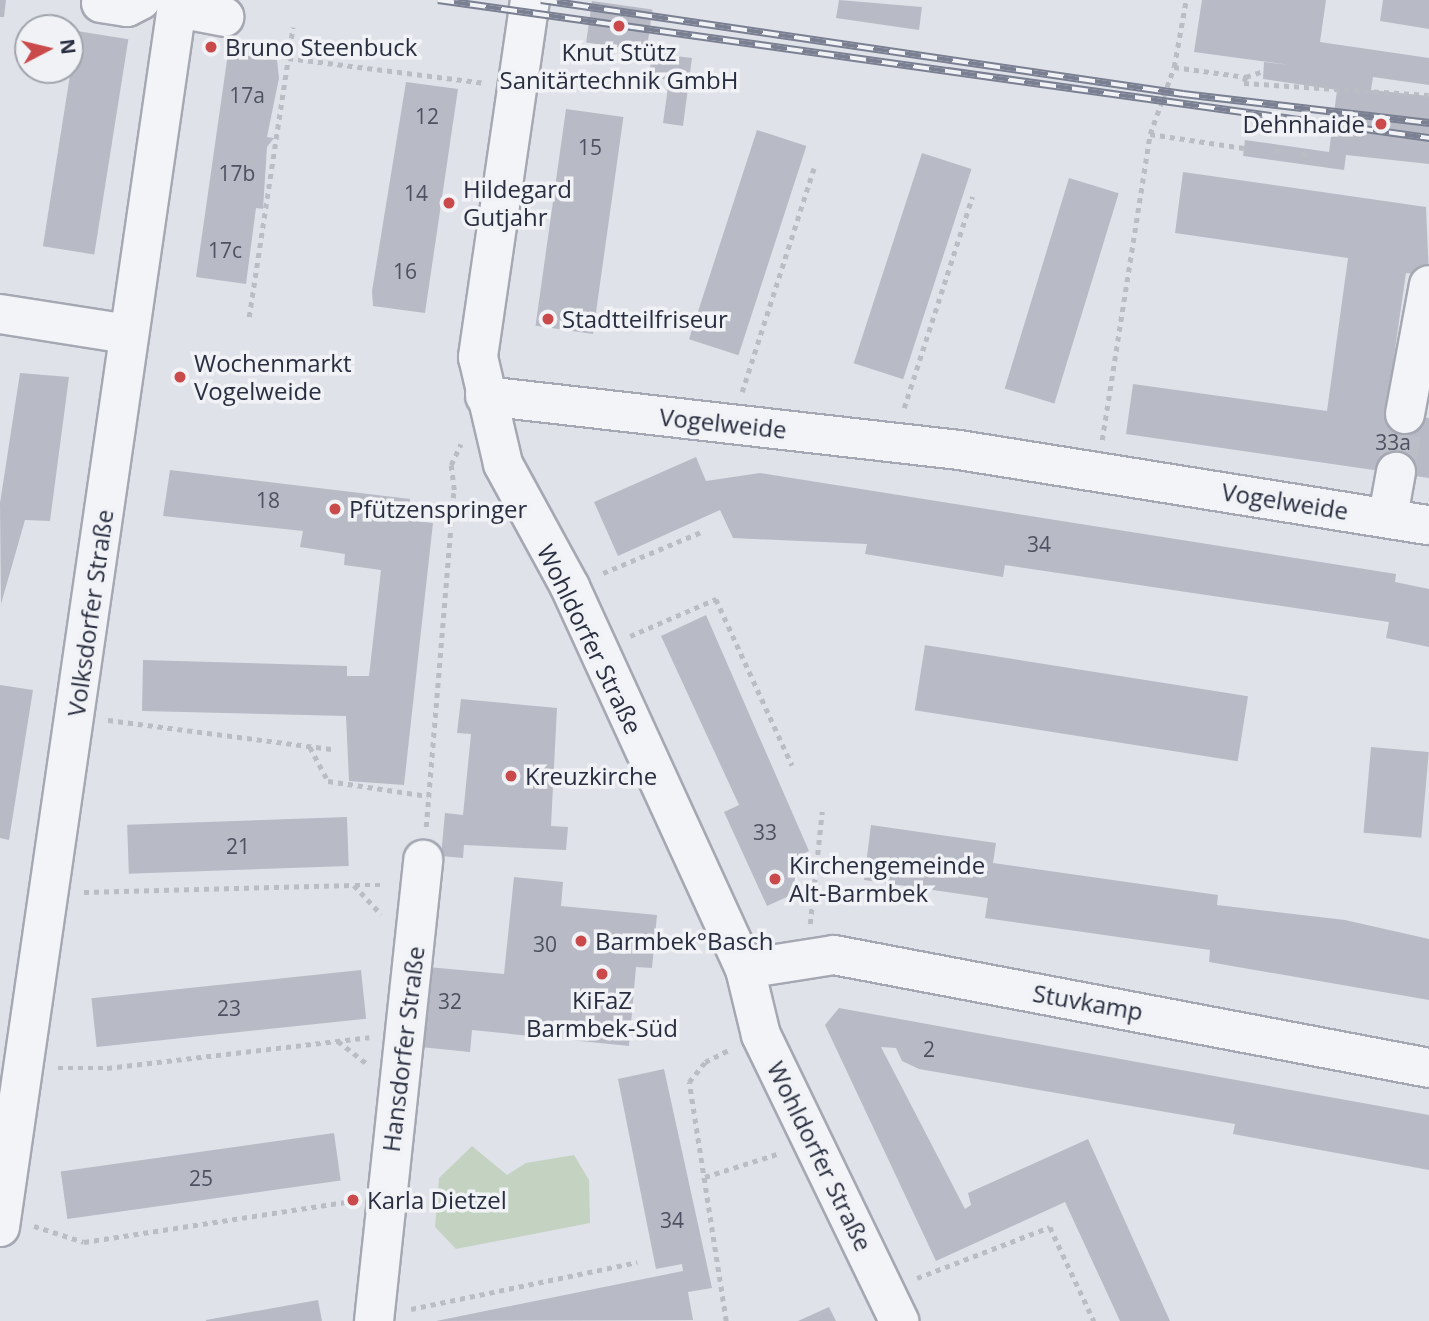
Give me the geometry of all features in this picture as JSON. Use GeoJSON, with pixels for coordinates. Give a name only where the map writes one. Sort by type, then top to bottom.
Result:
{"type":"FeatureCollection","features":[{"type":"Feature","properties":{"kind":"street"},"geometry":{"type":"LineString","coordinates":[[101,3],[127,7],[141,0]]}},
{"type":"Feature","properties":{"kind":"street"},"geometry":{"type":"LineString","coordinates":[[179,0],[194,11],[224,17]]}},
{"type":"Feature","properties":{"kind":"street","name":"Volksdorfer Straße"},"geometry":{"type":"LineString","coordinates":[[1,1221],[76,716],[128,334],[179,0]]}},
{"type":"Feature","properties":{"kind":"street","name":"Wohldorfer Straße"},"geometry":{"type":"LineString","coordinates":[[530,0],[478,357],[503,464],[570,587],[745,969],[761,1035],[892,1306]]}},
{"type":"Feature","properties":{"kind":"street"},"geometry":{"type":"LineString","coordinates":[[1405,414],[1429,285]]}},
{"type":"Feature","properties":{"kind":"street"},"geometry":{"type":"LineString","coordinates":[[0,314],[128,334]]}},
{"type":"Feature","properties":{"kind":"street","name":"Vogelweide"},"geometry":{"type":"LineString","coordinates":[[485,396],[893,442],[1388,516],[1429,525]]}},
{"type":"Feature","properties":{"kind":"street"},"geometry":{"type":"LineString","coordinates":[[1388,516],[1396,472]]}},
{"type":"Feature","properties":{"kind":"street","name":"Hansdorfer Straße"},"geometry":{"type":"LineString","coordinates":[[374,1319],[423,860]]}},
{"type":"Feature","properties":{"kind":"street","name":"Stuvkamp"},"geometry":{"type":"LineString","coordinates":[[745,969],[834,956],[1429,1068]]}},
{"type":"Feature","properties":{"kind":"path"},"geometry":{"type":"LineString","coordinates":[[1096,472],[1150,134],[1174,67],[1186,0]]}},
{"type":"Feature","properties":{"kind":"path"},"geometry":{"type":"LineString","coordinates":[[249,317],[293,27]]}},
{"type":"Feature","properties":{"kind":"path"},"geometry":{"type":"LineString","coordinates":[[288,58],[518,87]]}},
{"type":"Feature","properties":{"kind":"path"},"geometry":{"type":"LineString","coordinates":[[1174,67],[1246,77],[1263,71]]}},
{"type":"Feature","properties":{"kind":"path"},"geometry":{"type":"LineString","coordinates":[[1246,77],[1244,83],[1429,95]]}},
{"type":"Feature","properties":{"kind":"path"},"geometry":{"type":"LineString","coordinates":[[1150,134],[1244,148]]}},
{"type":"Feature","properties":{"kind":"path"},"geometry":{"type":"LineString","coordinates":[[732,423],[814,169]]}},
{"type":"Feature","properties":{"kind":"path"},"geometry":{"type":"LineString","coordinates":[[893,442],[972,197]]}},
{"type":"Feature","properties":{"kind":"path"},"geometry":{"type":"LineString","coordinates":[[423,860],[454,490],[451,465],[485,396]]}},
{"type":"Feature","properties":{"kind":"path"},"geometry":{"type":"LineString","coordinates":[[570,587],[701,532]]}},
{"type":"Feature","properties":{"kind":"path"},"geometry":{"type":"LineString","coordinates":[[597,650],[716,599],[792,765]]}},
{"type":"Feature","properties":{"kind":"path"},"geometry":{"type":"LineString","coordinates":[[76,716],[331,749]]}},
{"type":"Feature","properties":{"kind":"path"},"geometry":{"type":"LineString","coordinates":[[309,746],[328,781],[428,796]]}},
{"type":"Feature","properties":{"kind":"path"},"geometry":{"type":"LineString","coordinates":[[807,960],[822,812]]}},
{"type":"Feature","properties":{"kind":"path"},"geometry":{"type":"LineString","coordinates":[[48,891],[354,886],[385,919]]}},
{"type":"Feature","properties":{"kind":"path"},"geometry":{"type":"LineString","coordinates":[[22,1067],[107,1068],[404,1034]]}},
{"type":"Feature","properties":{"kind":"path"},"geometry":{"type":"LineString","coordinates":[[726,1321],[689,1082],[705,1062],[761,1035]]}},
{"type":"Feature","properties":{"kind":"path"},"geometry":{"type":"LineString","coordinates":[[705,1177],[813,1142]]}},
{"type":"Feature","properties":{"kind":"path"},"geometry":{"type":"LineString","coordinates":[[1,1221],[85,1242],[387,1195]]}},
{"type":"Feature","properties":{"kind":"path"},"geometry":{"type":"LineString","coordinates":[[892,1306],[1050,1227],[1094,1321]]}},
{"type":"Feature","properties":{"kind":"path"},"geometry":{"type":"LineString","coordinates":[[374,1319],[637,1262]]}},
{"type":"Feature","properties":{"kind":"green space"},"geometry":{"type":"Polygon","coordinates":[[[472,1146],[507,1175],[526,1163],[574,1155],[589,1180],[590,1223],[456,1249],[435,1227],[439,1178],[472,1146]]]}},
{"type":"Feature","properties":{"kind":"building"},"geometry":{"type":"Polygon","coordinates":[[[0,0],[6,0],[4,17],[0,17],[0,0]]]}},
{"type":"Feature","properties":{"kind":"building"},"geometry":{"type":"Polygon","coordinates":[[[839,0],[922,7],[919,30],[836,18],[839,0]]]}},
{"type":"Feature","properties":{"kind":"building"},"geometry":{"type":"Polygon","coordinates":[[[1202,0],[1326,0],[1320,42],[1429,58],[1429,85],[1373,77],[1371,90],[1429,96],[1429,164],[1346,155],[1344,170],[1243,156],[1245,140],[1329,152],[1337,90],[1263,79],[1264,62],[1290,65],[1194,52],[1202,0]]]}},
{"type":"Feature","properties":{"kind":"building"},"geometry":{"type":"Polygon","coordinates":[[[1383,0],[1429,0],[1429,29],[1380,21],[1383,0]]]}},
{"type":"Feature","properties":{"kind":"building","name":"Knut Stütz Sanitärtechnik GmbH"},"geometry":{"type":"Polygon","coordinates":[[[592,1],[652,9],[647,51],[586,43],[592,1]]]}},
{"type":"Feature","properties":{"kind":"building"},"geometry":{"type":"Polygon","coordinates":[[[84,32],[128,39],[94,254],[43,246],[69,84],[84,84],[84,32]]]}},
{"type":"Feature","properties":{"kind":"building"},"geometry":{"type":"Polygon","coordinates":[[[228,53],[277,60],[279,78],[267,137],[274,138],[267,147],[263,209],[256,208],[246,284],[196,277],[228,53]]]}},
{"type":"Feature","properties":{"kind":"building"},"geometry":{"type":"Polygon","coordinates":[[[652,53],[692,58],[683,126],[663,123],[669,80],[649,77],[652,53]]]}},
{"type":"Feature","properties":{"kind":"building"},"geometry":{"type":"Polygon","coordinates":[[[406,82],[458,89],[425,313],[373,306],[372,291],[406,82]]]}},
{"type":"Feature","properties":{"kind":"building"},"geometry":{"type":"Polygon","coordinates":[[[566,109],[623,117],[593,334],[536,326],[566,109]]]}},
{"type":"Feature","properties":{"kind":"building"},"geometry":{"type":"Polygon","coordinates":[[[757,130],[806,146],[738,355],[689,339],[757,130]]]}},
{"type":"Feature","properties":{"kind":"building"},"geometry":{"type":"Polygon","coordinates":[[[922,153],[971,169],[903,379],[854,363],[922,153]]]}},
{"type":"Feature","properties":{"kind":"building"},"geometry":{"type":"Polygon","coordinates":[[[1183,172],[1426,207],[1429,276],[1406,273],[1386,412],[1429,418],[1429,478],[1126,434],[1133,384],[1327,411],[1348,258],[1175,233],[1183,172]]]}},
{"type":"Feature","properties":{"kind":"building"},"geometry":{"type":"Polygon","coordinates":[[[1069,178],[1119,193],[1054,404],[1005,388],[1069,178]]]}},
{"type":"Feature","properties":{"kind":"building"},"geometry":{"type":"Polygon","coordinates":[[[20,373],[69,377],[50,521],[25,520],[1,604],[0,503],[20,373]]]}},
{"type":"Feature","properties":{"kind":"building"},"geometry":{"type":"Polygon","coordinates":[[[696,457],[706,481],[760,473],[1396,574],[1395,582],[1429,589],[1429,647],[1386,638],[1389,622],[1005,565],[1003,577],[865,554],[867,544],[733,538],[720,510],[618,556],[594,502],[696,457]]]}},
{"type":"Feature","properties":{"kind":"building"},"geometry":{"type":"Polygon","coordinates":[[[170,470],[410,499],[407,520],[433,523],[404,785],[349,781],[346,716],[142,711],[143,660],[347,666],[347,676],[369,676],[381,570],[344,565],[345,554],[300,547],[303,531],[163,516],[170,470]]]}},
{"type":"Feature","properties":{"kind":"building"},"geometry":{"type":"Polygon","coordinates":[[[706,615],[809,851],[789,861],[802,890],[767,906],[724,812],[739,805],[661,636],[706,615]]]}},
{"type":"Feature","properties":{"kind":"building"},"geometry":{"type":"Polygon","coordinates":[[[925,645],[1248,696],[1238,761],[915,710],[925,645]]]}},
{"type":"Feature","properties":{"kind":"building"},"geometry":{"type":"Polygon","coordinates":[[[0,685],[33,690],[9,840],[0,838],[0,685]]]}},
{"type":"Feature","properties":{"kind":"building","name":"Kreuzkirche"},"geometry":{"type":"Polygon","coordinates":[[[461,699],[557,708],[551,826],[568,827],[566,850],[464,845],[463,858],[441,856],[445,813],[463,815],[471,734],[457,733],[461,699]]]}},
{"type":"Feature","properties":{"kind":"building"},"geometry":{"type":"Polygon","coordinates":[[[1371,747],[1429,752],[1421,838],[1364,833],[1371,747]]]}},
{"type":"Feature","properties":{"kind":"building"},"geometry":{"type":"Polygon","coordinates":[[[347,817],[349,866],[129,874],[127,825],[347,817]]]}},
{"type":"Feature","properties":{"kind":"building"},"geometry":{"type":"Polygon","coordinates":[[[871,825],[996,843],[993,863],[1218,895],[1217,905],[1345,920],[1429,939],[1429,1000],[1209,962],[1210,950],[985,918],[988,898],[864,880],[871,825]]]}},
{"type":"Feature","properties":{"kind":"building","name":"Barmbek°Basch"},"geometry":{"type":"Polygon","coordinates":[[[514,877],[563,882],[561,906],[657,915],[652,968],[636,967],[629,1046],[472,1030],[470,1052],[420,1047],[428,967],[504,974],[514,877]]]}},
{"type":"Feature","properties":{"kind":"building"},"geometry":{"type":"Polygon","coordinates":[[[361,970],[366,1019],[97,1047],[91,998],[361,970]]]}},
{"type":"Feature","properties":{"kind":"building"},"geometry":{"type":"Polygon","coordinates":[[[839,1008],[1429,1115],[1429,1170],[1233,1134],[1235,1124],[919,1069],[902,1061],[896,1048],[881,1047],[965,1209],[971,1205],[968,1193],[1088,1139],[1170,1321],[1120,1321],[1065,1202],[936,1261],[825,1025],[839,1008]]]}},
{"type":"Feature","properties":{"kind":"building"},"geometry":{"type":"Polygon","coordinates":[[[664,1069],[712,1288],[688,1292],[693,1320],[436,1321],[683,1271],[682,1264],[656,1269],[618,1079],[664,1069]]]}},
{"type":"Feature","properties":{"kind":"building"},"geometry":{"type":"Polygon","coordinates":[[[334,1133],[341,1181],[67,1219],[61,1171],[334,1133]]]}},
{"type":"Feature","properties":{"kind":"building"},"geometry":{"type":"Polygon","coordinates":[[[318,1300],[322,1321],[206,1321],[206,1320],[318,1300]]]}},
{"type":"Feature","properties":{"kind":"building"},"geometry":{"type":"Polygon","coordinates":[[[829,1307],[836,1321],[798,1321],[829,1307]]]}},
{"type":"Feature","properties":{"kind":"tunnel"},"geometry":{"type":"LineString","coordinates":[[1396,472],[1405,414]]}},
{"type":"Feature","properties":{"kind":"railway"},"geometry":{"type":"LineString","coordinates":[[438,0],[1429,138]]}},
{"type":"Feature","properties":{"kind":"railway"},"geometry":{"type":"LineString","coordinates":[[541,0],[1183,94],[1429,123]]}},
{"type":"Feature","properties":{"kind":"place","name":"Knut Stütz Sanitärtechnik GmbH"},"geometry":{"type":"Point","coordinates":[619,26]}},
{"type":"Feature","properties":{"kind":"place","name":"Bruno Steenbuck"},"geometry":{"type":"Point","coordinates":[211,47]}},
{"type":"Feature","properties":{"kind":"place","name":"Dehnhaide"},"geometry":{"type":"Point","coordinates":[1381,124]}},
{"type":"Feature","properties":{"kind":"place","name":"Hildegard Gutjahr"},"geometry":{"type":"Point","coordinates":[449,203]}},
{"type":"Feature","properties":{"kind":"place","name":"Stadtteilfriseur"},"geometry":{"type":"Point","coordinates":[548,319]}},
{"type":"Feature","properties":{"kind":"place","name":"Wochenmarkt Vogelweide"},"geometry":{"type":"Point","coordinates":[180,377]}},
{"type":"Feature","properties":{"kind":"place","name":"Pfützenspringer"},"geometry":{"type":"Point","coordinates":[335,509]}},
{"type":"Feature","properties":{"kind":"place","name":"Kreuzkirche"},"geometry":{"type":"Point","coordinates":[511,776]}},
{"type":"Feature","properties":{"kind":"place","name":"Kirchengemeinde Alt-Barmbek"},"geometry":{"type":"Point","coordinates":[775,879]}},
{"type":"Feature","properties":{"kind":"place","name":"Barmbek°Basch"},"geometry":{"type":"Point","coordinates":[581,941]}},
{"type":"Feature","properties":{"kind":"place","name":"KiFaZ Barmbek-Süd"},"geometry":{"type":"Point","coordinates":[602,974]}},
{"type":"Feature","properties":{"kind":"place","name":"Karla Dietzel"},"geometry":{"type":"Point","coordinates":[353,1200]}}]}
